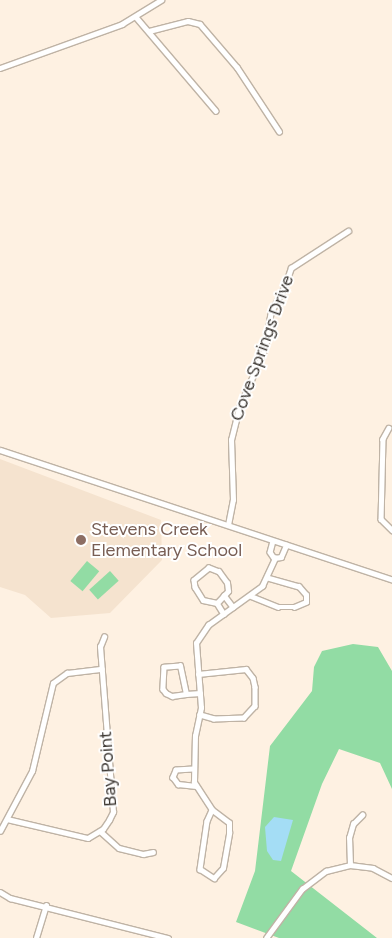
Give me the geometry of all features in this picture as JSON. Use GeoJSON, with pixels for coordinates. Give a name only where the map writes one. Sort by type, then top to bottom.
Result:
{"type":"FeatureCollection","features":[{"type":"Feature","properties":{"kind":"street"},"geometry":{"type":"LineString","coordinates":[[0,68],[136,17],[161,0]]}},
{"type":"Feature","properties":{"kind":"street"},"geometry":{"type":"LineString","coordinates":[[136,17],[216,111]]}},
{"type":"Feature","properties":{"kind":"street"},"geometry":{"type":"LineString","coordinates":[[149,31],[188,21],[200,24],[237,67],[279,131]]}},
{"type":"Feature","properties":{"kind":"street","name":"Cove Springs Drive"},"geometry":{"type":"LineString","coordinates":[[228,525],[233,500],[233,433],[239,408],[265,348],[270,312],[284,288],[291,268],[348,231]]}},
{"type":"Feature","properties":{"kind":"street"},"geometry":{"type":"LineString","coordinates":[[389,428],[383,438],[381,519],[392,530]]}},
{"type":"Feature","properties":{"kind":"street"},"geometry":{"type":"LineString","coordinates":[[0,450],[392,580]]}},
{"type":"Feature","properties":{"kind":"street"},"geometry":{"type":"LineString","coordinates":[[273,541],[270,552],[275,558]]}},
{"type":"Feature","properties":{"kind":"street"},"geometry":{"type":"LineString","coordinates":[[275,558],[281,557],[286,545]]}},
{"type":"Feature","properties":{"kind":"street"},"geometry":{"type":"LineString","coordinates":[[212,810],[206,821],[200,869],[214,878],[223,868],[230,833],[229,823],[212,810],[196,786],[193,769],[200,715],[200,693],[196,643],[201,632],[233,607],[251,596],[268,578],[275,558]]}},
{"type":"Feature","properties":{"kind":"street"},"geometry":{"type":"LineString","coordinates":[[214,568],[227,583],[224,595],[218,603],[203,600],[194,580],[205,570],[214,568]]}},
{"type":"Feature","properties":{"kind":"street"},"geometry":{"type":"LineString","coordinates":[[251,596],[278,607],[294,607],[306,602],[306,595],[299,586],[268,578]]}},
{"type":"Feature","properties":{"kind":"street"},"geometry":{"type":"LineString","coordinates":[[224,595],[233,607]]}},
{"type":"Feature","properties":{"kind":"street"},"geometry":{"type":"LineString","coordinates":[[218,603],[224,614]]}},
{"type":"Feature","properties":{"kind":"street","name":"Bay Point"},"geometry":{"type":"LineString","coordinates":[[7,819],[77,837],[88,838],[100,831],[113,812],[100,647],[104,637]]}},
{"type":"Feature","properties":{"kind":"street"},"geometry":{"type":"LineString","coordinates":[[186,694],[180,666],[164,667],[163,689],[166,693],[186,694],[200,693]]}},
{"type":"Feature","properties":{"kind":"street"},"geometry":{"type":"LineString","coordinates":[[0,831],[32,771],[53,683],[67,673],[102,669]]}},
{"type":"Feature","properties":{"kind":"street"},"geometry":{"type":"LineString","coordinates":[[198,674],[246,669],[253,678],[255,706],[244,718],[220,720],[200,715]]}},
{"type":"Feature","properties":{"kind":"street"},"geometry":{"type":"LineString","coordinates":[[193,769],[176,770],[173,777],[178,784],[196,786]]}},
{"type":"Feature","properties":{"kind":"street"},"geometry":{"type":"LineString","coordinates":[[350,865],[349,838],[353,824],[362,815]]}},
{"type":"Feature","properties":{"kind":"street"},"geometry":{"type":"LineString","coordinates":[[100,831],[119,848],[143,854],[153,852]]}},
{"type":"Feature","properties":{"kind":"street"},"geometry":{"type":"LineString","coordinates":[[266,938],[313,879],[326,871],[350,865],[372,868],[392,878]]}},
{"type":"Feature","properties":{"kind":"street"},"geometry":{"type":"LineString","coordinates":[[0,892],[10,898],[167,938]]}},
{"type":"Feature","properties":{"kind":"street"},"geometry":{"type":"LineString","coordinates":[[36,938],[46,906]]}},
{"type":"Feature","properties":{"kind":"shaded area","name":"Stevens Creek Elementary School"},"geometry":{"type":"Polygon","coordinates":[[[0,459],[161,520],[162,560],[110,613],[51,618],[25,595],[0,587],[0,459]]]}},
{"type":"Feature","properties":{"kind":"green space"},"geometry":{"type":"Polygon","coordinates":[[[87,561],[99,571],[83,591],[70,581],[87,561]]]}},
{"type":"Feature","properties":{"kind":"green space"},"geometry":{"type":"Polygon","coordinates":[[[110,571],[119,581],[98,599],[89,590],[110,571]]]}},
{"type":"Feature","properties":{"kind":"green space"},"geometry":{"type":"Polygon","coordinates":[[[353,644],[378,647],[392,671],[392,789],[380,763],[339,749],[322,784],[291,871],[377,938],[279,938],[236,922],[255,871],[270,746],[312,691],[314,667],[322,651],[353,644]]]}},
{"type":"Feature","properties":{"kind":"water"},"geometry":{"type":"Polygon","coordinates":[[[274,817],[293,820],[281,861],[273,860],[267,851],[265,827],[274,817]]]}},
{"type":"Feature","properties":{"kind":"place","name":"Stevens Creek Elementary School"},"geometry":{"type":"Point","coordinates":[81,540]}}]}
